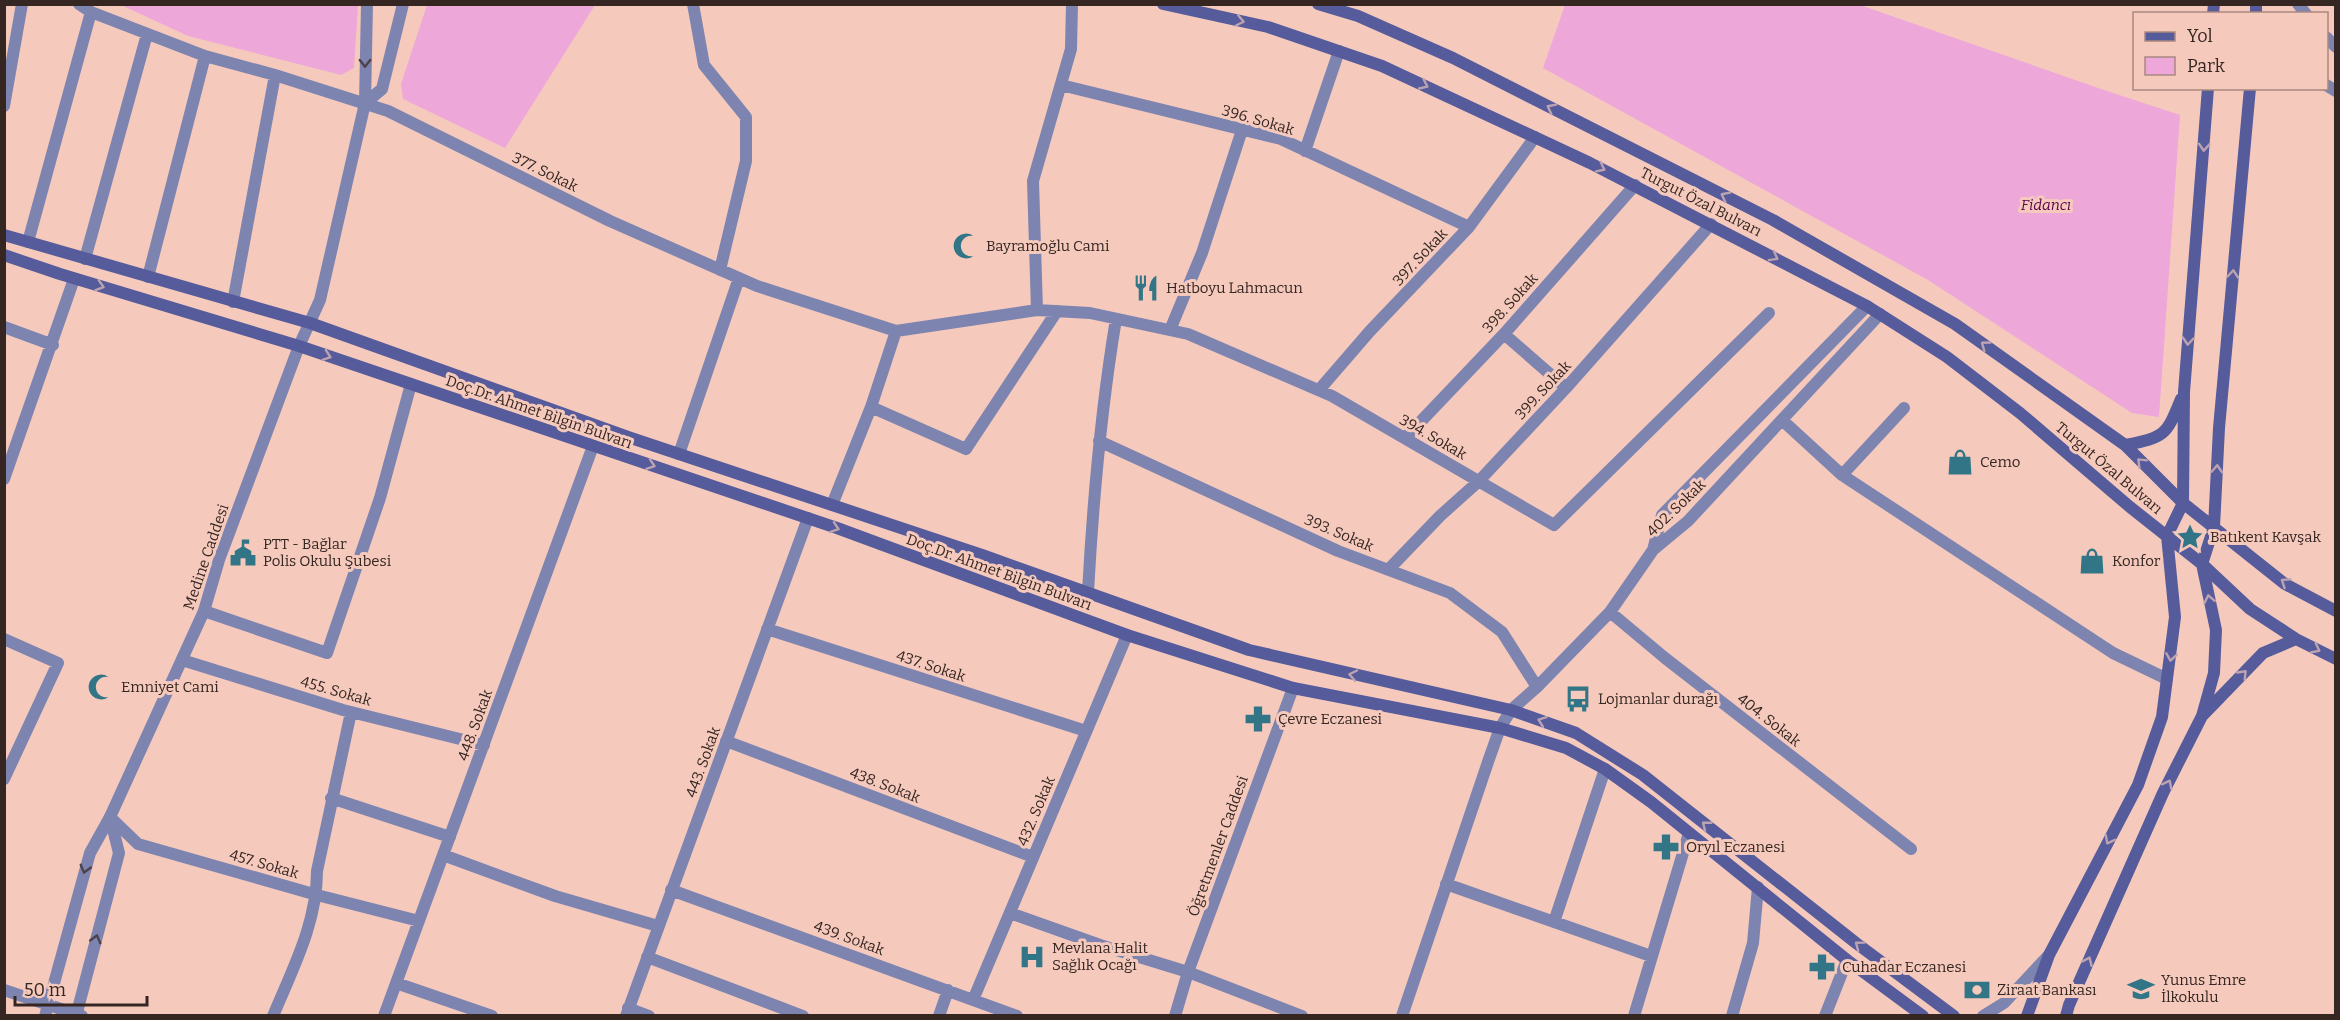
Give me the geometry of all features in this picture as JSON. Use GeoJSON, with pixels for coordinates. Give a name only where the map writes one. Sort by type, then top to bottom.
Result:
{"type":"FeatureCollection","features":[{"type":"Feature","properties":{"kind":"main road","name":"Turgut Özal Bulvarı"},"geometry":{"type":"LineString","coordinates":[[1163,4],[1268,27],[1382,66],[1635,185],[1867,306],[1947,357],[2020,413],[2130,507],[2202,564]]}},
{"type":"Feature","properties":{"kind":"main road","name":"Turgut Özal Bulvarı"},"geometry":{"type":"LineString","coordinates":[[1318,4],[1358,16],[1453,58],[1773,220],[1955,324],[2125,445],[2182,503],[2214,527]]}},
{"type":"Feature","properties":{"kind":"main road"},"geometry":{"type":"LineString","coordinates":[[2027,1016],[2049,955],[2138,785],[2162,717],[2175,617],[2167,536],[2182,503],[2184,392],[2208,90]]}},
{"type":"Feature","properties":{"kind":"main road"},"geometry":{"type":"LineString","coordinates":[[2067,1012],[2163,793],[2202,716],[2214,673],[2216,630],[2202,564],[2214,527],[2219,428],[2250,90]]}},
{"type":"Feature","properties":{"kind":"main road","name":"Doç.Dr. Ahmet Bilgin Bulvarı"},"geometry":{"type":"LineString","coordinates":[[4,235],[310,323],[679,454],[986,556],[1249,650],[1511,710],[1576,733],[1643,775],[1954,1016]]}},
{"type":"Feature","properties":{"kind":"main road","name":"Doç.Dr. Ahmet Bilgin Bulvarı"},"geometry":{"type":"LineString","coordinates":[[4,255],[74,279],[299,346],[808,518],[1127,635],[1293,688],[1500,728],[1566,748],[1605,769],[1651,802],[1847,960],[1923,1016]]}},
{"type":"Feature","properties":{"kind":"main road"},"geometry":{"type":"LineString","coordinates":[[2125,445],[2152,440],[2169,428],[2184,392]]}},
{"type":"Feature","properties":{"kind":"main road"},"geometry":{"type":"LineString","coordinates":[[2214,527],[2285,584],[2336,611]]}},
{"type":"Feature","properties":{"kind":"main road"},"geometry":{"type":"LineString","coordinates":[[2202,564],[2250,609],[2296,639],[2336,659]]}},
{"type":"Feature","properties":{"kind":"main road"},"geometry":{"type":"LineString","coordinates":[[2202,716],[2263,653],[2296,639]]}},
{"type":"Feature","properties":{"kind":"street"},"geometry":{"type":"LineString","coordinates":[[4,106],[22,4]]}},
{"type":"Feature","properties":{"kind":"street","name":"377. Sokak"},"geometry":{"type":"LineString","coordinates":[[80,4],[91,12],[205,56],[275,75],[388,111],[610,221],[757,286],[896,331],[1003,314]]}},
{"type":"Feature","properties":{"kind":"street","name":"Medine Caddesi"},"geometry":{"type":"LineString","coordinates":[[47,1010],[90,853],[110,817],[204,611],[219,560],[299,346],[320,300],[365,103],[367,4]]}},
{"type":"Feature","properties":{"kind":"street"},"geometry":{"type":"LineString","coordinates":[[365,103],[382,89],[403,4]]}},
{"type":"Feature","properties":{"kind":"street"},"geometry":{"type":"LineString","coordinates":[[693,4],[704,65],[746,117],[746,161],[720,270]]}},
{"type":"Feature","properties":{"kind":"street"},"geometry":{"type":"LineString","coordinates":[[1037,310],[1033,181],[1071,49],[1072,4]]}},
{"type":"Feature","properties":{"kind":"street"},"geometry":{"type":"LineString","coordinates":[[28,242],[91,12]]}},
{"type":"Feature","properties":{"kind":"street"},"geometry":{"type":"LineString","coordinates":[[85,259],[147,34]]}},
{"type":"Feature","properties":{"kind":"street"},"geometry":{"type":"LineString","coordinates":[[1305,151],[1339,51]]}},
{"type":"Feature","properties":{"kind":"street"},"geometry":{"type":"LineString","coordinates":[[148,277],[205,56]]}},
{"type":"Feature","properties":{"kind":"street"},"geometry":{"type":"LineString","coordinates":[[233,302],[275,75]]}},
{"type":"Feature","properties":{"kind":"street","name":"396. Sokak"},"geometry":{"type":"LineString","coordinates":[[1061,85],[1281,140],[1469,227]]}},
{"type":"Feature","properties":{"kind":"street"},"geometry":{"type":"LineString","coordinates":[[1170,330],[1202,253],[1242,130]]}},
{"type":"Feature","properties":{"kind":"street","name":"397. Sokak"},"geometry":{"type":"LineString","coordinates":[[1319,390],[1370,331],[1469,227],[1535,137]]}},
{"type":"Feature","properties":{"kind":"street","name":"398. Sokak"},"geometry":{"type":"LineString","coordinates":[[1405,438],[1504,334],[1635,185]]}},
{"type":"Feature","properties":{"kind":"street","name":"399. Sokak"},"geometry":{"type":"LineString","coordinates":[[1389,569],[1440,516],[1479,481],[1566,388],[1711,224]]}},
{"type":"Feature","properties":{"kind":"street"},"geometry":{"type":"LineString","coordinates":[[4,479],[53,345],[74,279]]}},
{"type":"Feature","properties":{"kind":"street"},"geometry":{"type":"LineString","coordinates":[[679,454],[739,279]]}},
{"type":"Feature","properties":{"kind":"street"},"geometry":{"type":"LineString","coordinates":[[1653,550],[1662,515],[1867,306]]}},
{"type":"Feature","properties":{"kind":"street","name":"394. Sokak"},"geometry":{"type":"LineString","coordinates":[[1003,314],[1037,310],[1090,313],[1188,334],[1319,390],[1554,525],[1769,313]]}},
{"type":"Feature","properties":{"kind":"street"},"geometry":{"type":"LineString","coordinates":[[871,407],[966,449],[1057,311]]}},
{"type":"Feature","properties":{"kind":"street","name":"402. Sokak"},"geometry":{"type":"LineString","coordinates":[[1402,1016],[1500,728],[1511,710],[1537,687],[1610,612],[1653,550],[1688,521],[1880,314]]}},
{"type":"Feature","properties":{"kind":"street"},"geometry":{"type":"LineString","coordinates":[[1088,592],[1092,504],[1104,390],[1116,318]]}},
{"type":"Feature","properties":{"kind":"street"},"geometry":{"type":"LineString","coordinates":[[4,327],[53,345]]}},
{"type":"Feature","properties":{"kind":"street"},"geometry":{"type":"LineString","coordinates":[[832,505],[871,407],[896,331]]}},
{"type":"Feature","properties":{"kind":"street"},"geometry":{"type":"LineString","coordinates":[[1504,334],[1566,388]]}},
{"type":"Feature","properties":{"kind":"street"},"geometry":{"type":"LineString","coordinates":[[204,611],[327,653],[380,498],[411,384]]}},
{"type":"Feature","properties":{"kind":"street"},"geometry":{"type":"LineString","coordinates":[[1842,475],[1904,408]]}},
{"type":"Feature","properties":{"kind":"street"},"geometry":{"type":"LineString","coordinates":[[1782,420],[1842,475],[2113,653],[2167,679]]}},
{"type":"Feature","properties":{"kind":"street","name":"393. Sokak"},"geometry":{"type":"LineString","coordinates":[[1099,441],[1338,551],[1450,593],[1502,632],[1537,687]]}},
{"type":"Feature","properties":{"kind":"street","name":"448. Sokak"},"geometry":{"type":"LineString","coordinates":[[384,1016],[593,446]]}},
{"type":"Feature","properties":{"kind":"street","name":"443. Sokak"},"geometry":{"type":"LineString","coordinates":[[627,1012],[808,518]]}},
{"type":"Feature","properties":{"kind":"street","name":"404. Sokak"},"geometry":{"type":"LineString","coordinates":[[1610,612],[1665,658],[1911,849]]}},
{"type":"Feature","properties":{"kind":"street","name":"437. Sokak"},"geometry":{"type":"LineString","coordinates":[[767,629],[1086,731]]}},
{"type":"Feature","properties":{"kind":"street","name":"432. Sokak"},"geometry":{"type":"LineString","coordinates":[[974,999],[1127,635]]}},
{"type":"Feature","properties":{"kind":"street"},"geometry":{"type":"LineString","coordinates":[[4,639],[58,663],[4,779]]}},
{"type":"Feature","properties":{"kind":"street","name":"455. Sokak"},"geometry":{"type":"LineString","coordinates":[[182,660],[351,712],[484,745]]}},
{"type":"Feature","properties":{"kind":"street","name":"Öğretmenler Caddesi"},"geometry":{"type":"LineString","coordinates":[[1174,1016],[1188,972],[1293,688]]}},
{"type":"Feature","properties":{"kind":"street"},"geometry":{"type":"LineString","coordinates":[[273,1016],[308,933],[317,895],[317,871],[331,798],[351,712]]}},
{"type":"Feature","properties":{"kind":"street","name":"438. Sokak"},"geometry":{"type":"LineString","coordinates":[[726,741],[1033,857]]}},
{"type":"Feature","properties":{"kind":"street"},"geometry":{"type":"LineString","coordinates":[[1554,922],[1605,769]]}},
{"type":"Feature","properties":{"kind":"street"},"geometry":{"type":"LineString","coordinates":[[331,798],[450,837]]}},
{"type":"Feature","properties":{"kind":"street"},"geometry":{"type":"LineString","coordinates":[[4,990],[47,1010],[78,1015],[119,853],[110,817]]}},
{"type":"Feature","properties":{"kind":"street","name":"457. Sokak"},"geometry":{"type":"LineString","coordinates":[[110,817],[138,844],[317,895],[419,921]]}},
{"type":"Feature","properties":{"kind":"street"},"geometry":{"type":"LineString","coordinates":[[1634,1016],[1689,833]]}},
{"type":"Feature","properties":{"kind":"street"},"geometry":{"type":"LineString","coordinates":[[443,855],[555,896],[658,926]]}},
{"type":"Feature","properties":{"kind":"street"},"geometry":{"type":"LineString","coordinates":[[1446,884],[1651,956]]}},
{"type":"Feature","properties":{"kind":"street"},"geometry":{"type":"LineString","coordinates":[[1732,1016],[1753,943],[1758,887]]}},
{"type":"Feature","properties":{"kind":"street","name":"439. Sokak"},"geometry":{"type":"LineString","coordinates":[[671,890],[974,999],[995,1012],[1017,1016]]}},
{"type":"Feature","properties":{"kind":"street"},"geometry":{"type":"LineString","coordinates":[[1010,913],[1100,945],[1188,972],[1296,1014]]}},
{"type":"Feature","properties":{"kind":"street"},"geometry":{"type":"LineString","coordinates":[[1983,1016],[2004,1003],[2049,955]]}},
{"type":"Feature","properties":{"kind":"street"},"geometry":{"type":"LineString","coordinates":[[647,957],[803,1016]]}},
{"type":"Feature","properties":{"kind":"street"},"geometry":{"type":"LineString","coordinates":[[1825,1016],[1847,960]]}},
{"type":"Feature","properties":{"kind":"street"},"geometry":{"type":"LineString","coordinates":[[396,983],[492,1016]]}},
{"type":"Feature","properties":{"kind":"street"},"geometry":{"type":"LineString","coordinates":[[939,1016],[948,990]]}},
{"type":"Feature","properties":{"kind":"street"},"geometry":{"type":"LineString","coordinates":[[627,1012],[649,1016]]}},
{"type":"Feature","properties":{"kind":"green space"},"geometry":{"type":"Polygon","coordinates":[[[427,4],[595,5],[505,148],[403,99],[401,84],[427,4]]]}},
{"type":"Feature","properties":{"kind":"green space"},"geometry":{"type":"Polygon","coordinates":[[[121,5],[358,5],[354,68],[341,75],[188,36],[121,5]]]}},
{"type":"Feature","properties":{"kind":"green space","name":"Fidancı"},"geometry":{"type":"Polygon","coordinates":[[[1565,5],[1860,5],[2180,115],[2159,417],[2132,413],[1928,280],[1543,68],[1565,5]]]}},
{"type":"Feature","properties":{"kind":"place","name":"Bayramoğlu Cami"},"geometry":{"type":"Point","coordinates":[966,246]}},
{"type":"Feature","properties":{"kind":"place","name":"Hatboyu Lahmacun"},"geometry":{"type":"Point","coordinates":[1146,288]}},
{"type":"Feature","properties":{"kind":"place","name":"Cemo"},"geometry":{"type":"Point","coordinates":[1960,462]}},
{"type":"Feature","properties":{"kind":"place","name":"Batıkent Kavşak"},"geometry":{"type":"Point","coordinates":[2190,537]}},
{"type":"Feature","properties":{"kind":"place","name":"PTT - Bağlar Polis Okulu Şubesi"},"geometry":{"type":"Point","coordinates":[243,553]}},
{"type":"Feature","properties":{"kind":"place","name":"Konfor"},"geometry":{"type":"Point","coordinates":[2092,561]}},
{"type":"Feature","properties":{"kind":"place","name":"Emniyet Cami"},"geometry":{"type":"Point","coordinates":[101,687]}},
{"type":"Feature","properties":{"kind":"place","name":"Lojmanlar durağı"},"geometry":{"type":"Point","coordinates":[1578,699]}},
{"type":"Feature","properties":{"kind":"place","name":"Çevre Eczanesi"},"geometry":{"type":"Point","coordinates":[1258,719]}},
{"type":"Feature","properties":{"kind":"place","name":"Oryıl Eczanesi"},"geometry":{"type":"Point","coordinates":[1666,847]}},
{"type":"Feature","properties":{"kind":"place","name":"Mevlana Halit Sağlık Ocağı"},"geometry":{"type":"Point","coordinates":[1032,957]}},
{"type":"Feature","properties":{"kind":"place","name":"Cuhadar Eczanesi"},"geometry":{"type":"Point","coordinates":[1822,967]}},
{"type":"Feature","properties":{"kind":"place","name":"Yunus Emre İlkokulu"},"geometry":{"type":"Point","coordinates":[2141,989]}},
{"type":"Feature","properties":{"kind":"place","name":"Ziraat Bankası"},"geometry":{"type":"Point","coordinates":[1977,990]}}]}
